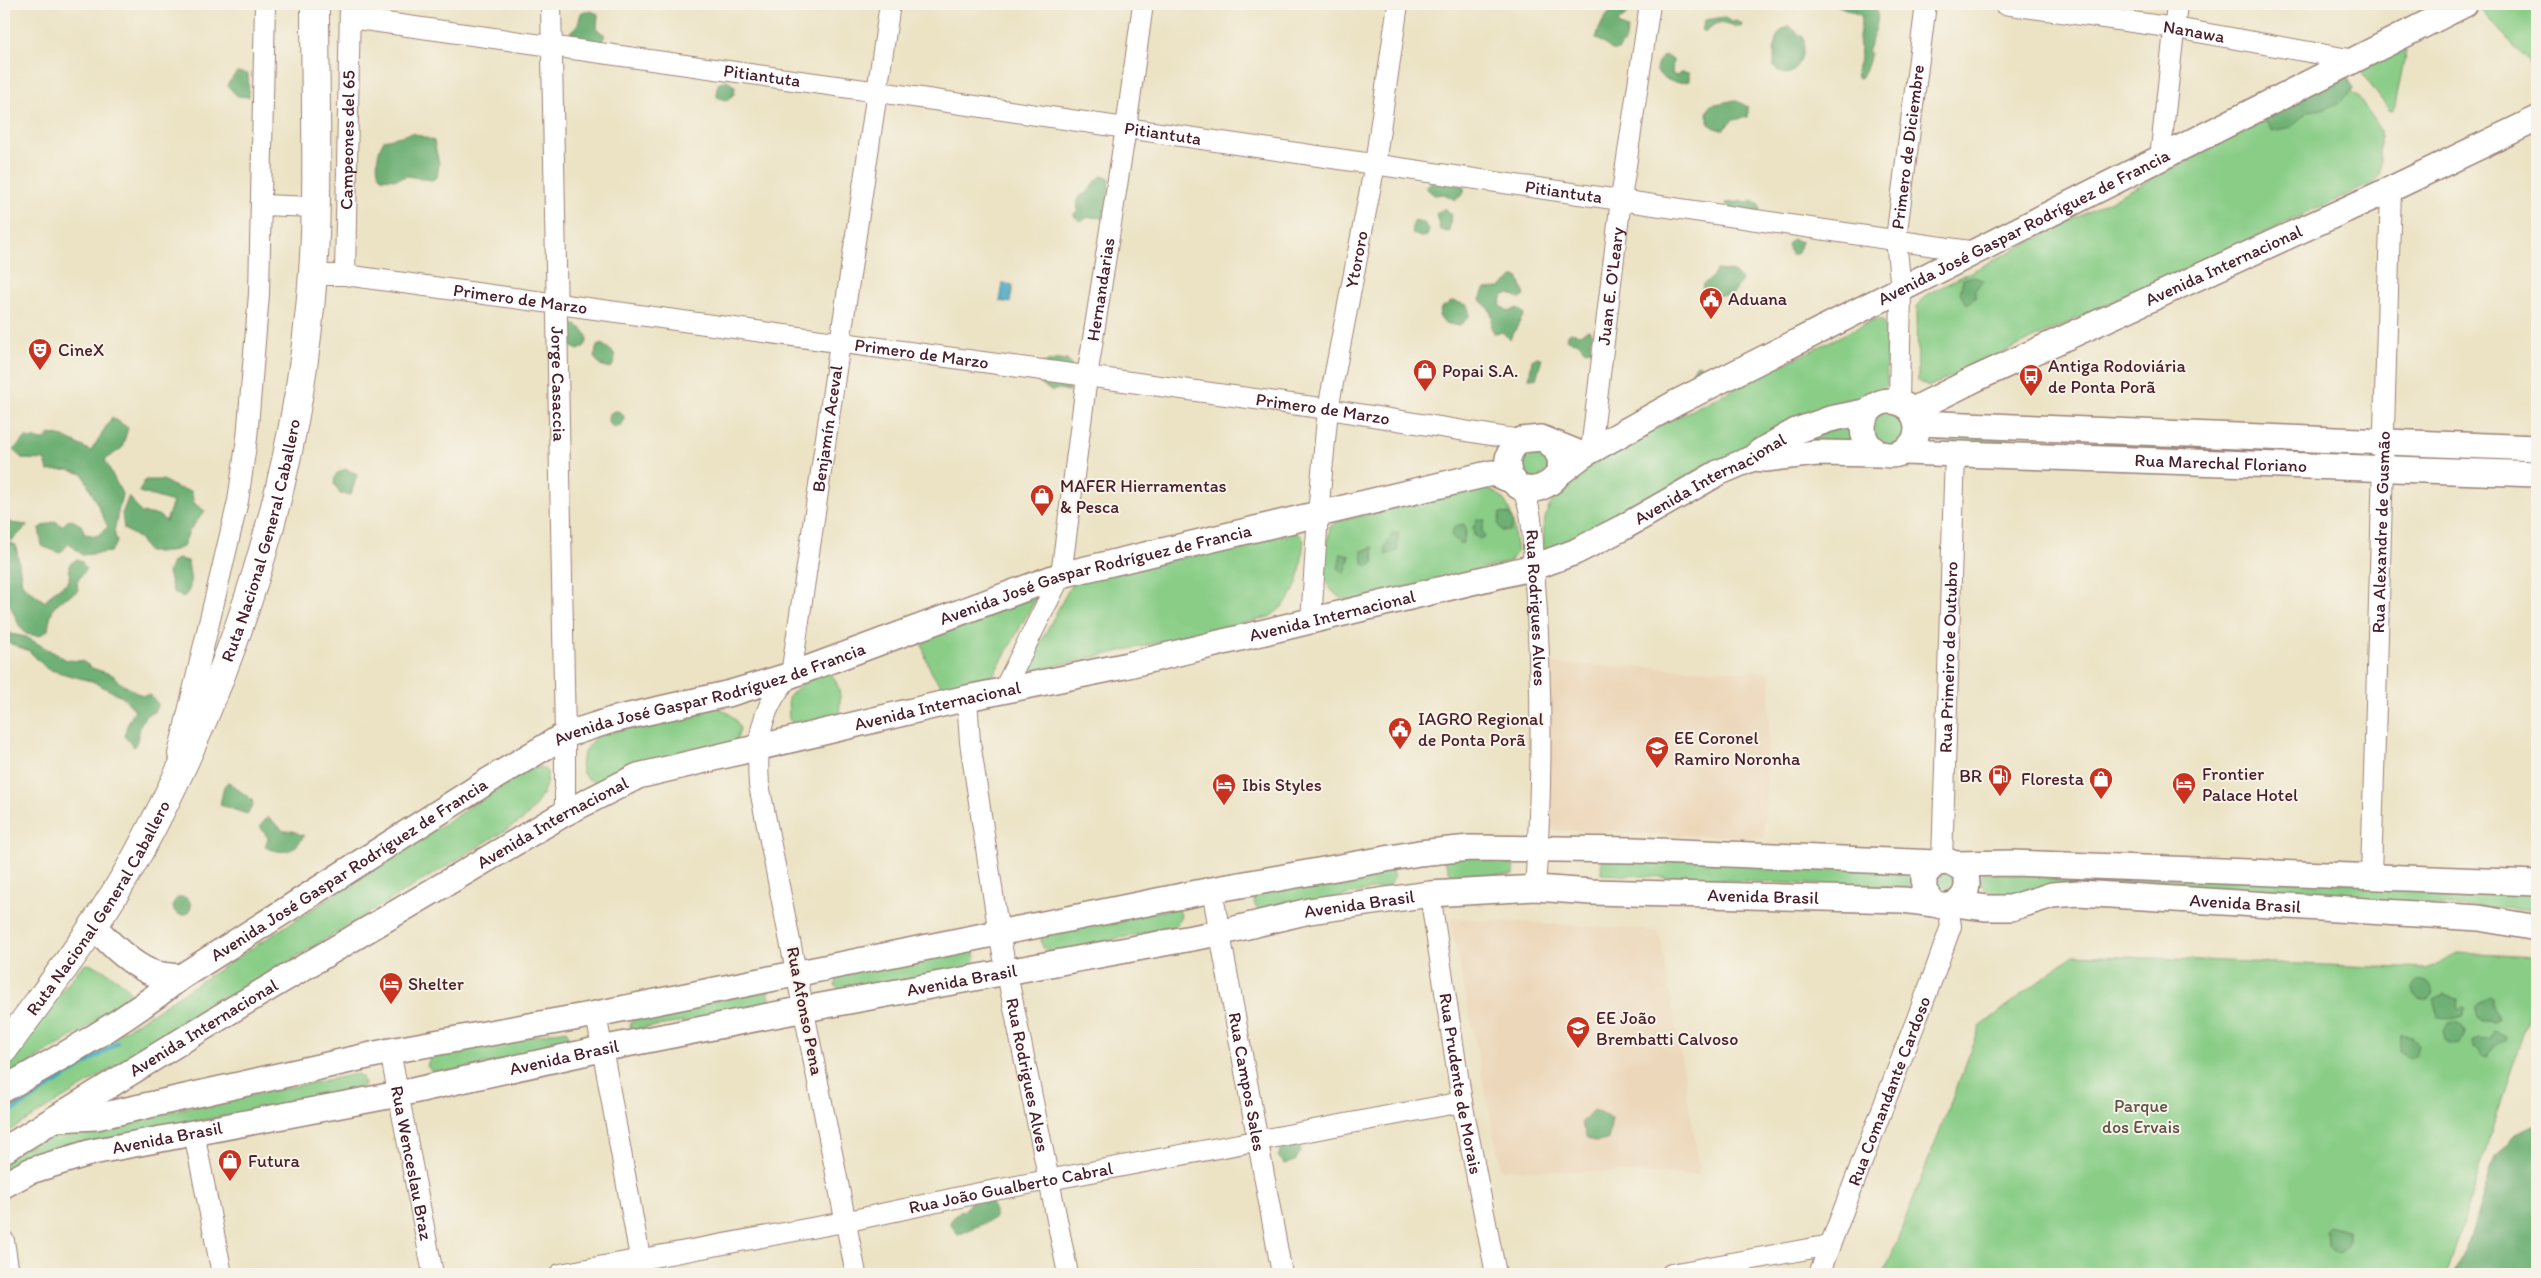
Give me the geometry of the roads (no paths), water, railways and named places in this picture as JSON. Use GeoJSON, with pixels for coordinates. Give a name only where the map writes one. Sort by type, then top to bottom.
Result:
{"type":"FeatureCollection","features":[{"type":"Feature","properties":{"kind":"highway","name":"Ruta Nacional General Caballero"},"geometry":{"type":"LineString","coordinates":[[4,1049],[13,1029],[93,925],[139,851],[168,795],[200,725],[228,656],[274,513],[291,439],[313,275],[314,4]]}},
{"type":"Feature","properties":{"kind":"main road","name":"Avenida José Gaspar Rodríguez de Francia"},"geometry":{"type":"LineString","coordinates":[[1553,480],[1587,452],[1676,403],[2354,60],[2436,11],[2465,4]]}},
{"type":"Feature","properties":{"kind":"main road","name":"Avenida Internacional"},"geometry":{"type":"LineString","coordinates":[[1909,412],[1975,379],[2391,189],[2537,119]]}},
{"type":"Feature","properties":{"kind":"main road"},"geometry":{"type":"LineString","coordinates":[[1882,402],[1909,412],[1914,439],[1892,453],[1874,450],[1864,436],[1864,419],[1868,411],[1882,402]]}},
{"type":"Feature","properties":{"kind":"main road","name":"Avenida Internacional"},"geometry":{"type":"LineString","coordinates":[[4,1150],[235,1008],[564,813],[638,776],[967,698],[1311,622],[1534,567],[1575,552],[1718,473],[1753,458],[1761,451],[1796,432],[1830,418],[1868,411]]}},
{"type":"Feature","properties":{"kind":"main road","name":"Rua Marechal Floriano"},"geometry":{"type":"LineString","coordinates":[[1909,412],[2385,443],[2537,448]]}},
{"type":"Feature","properties":{"kind":"main road"},"geometry":{"type":"LineString","coordinates":[[1547,441],[1553,446],[1559,459],[1553,480],[1535,490],[1512,467],[1534,438],[1547,441],[1587,452]]}},
{"type":"Feature","properties":{"kind":"main road"},"geometry":{"type":"LineString","coordinates":[[2503,472],[2505,447]]}},
{"type":"Feature","properties":{"kind":"main road","name":"Rua Marechal Floriano"},"geometry":{"type":"LineString","coordinates":[[1753,458],[1766,459],[1830,453],[1955,453],[2537,474]]}},
{"type":"Feature","properties":{"kind":"main road","name":"Avenida José Gaspar Rodríguez de Francia"},"geometry":{"type":"LineString","coordinates":[[4,1089],[85,1044],[143,1007],[181,977],[488,781],[565,735],[612,720],[731,693],[791,675],[1061,575],[1512,467]]}},
{"type":"Feature","properties":{"kind":"main road","name":"Avenida Brasil"},"geometry":{"type":"LineString","coordinates":[[56,1119],[75,1120],[96,1117],[390,1052],[596,1014],[1212,890],[1419,853],[1470,848],[1537,848],[1945,863],[2012,863],[2537,883]]}},
{"type":"Feature","properties":{"kind":"main road"},"geometry":{"type":"LineString","coordinates":[[1945,863],[1963,869],[1968,884],[1967,892],[1946,905],[1928,898],[1922,883],[1929,868],[1945,863]]}},
{"type":"Feature","properties":{"kind":"main road","name":"Avenida Brasil"},"geometry":{"type":"LineString","coordinates":[[4,1185],[30,1170],[92,1152],[399,1094],[601,1049],[805,1009],[1006,970],[1219,933],[1309,911],[1430,894],[1535,888],[1612,893],[1903,900],[1946,905],[2011,908],[2052,894],[2079,893],[2479,918],[2537,928]]}},
{"type":"Feature","properties":{"kind":"main road"},"geometry":{"type":"LineString","coordinates":[[93,925],[109,943],[132,962],[151,972],[181,977]]}},
{"type":"Feature","properties":{"kind":"street"},"geometry":{"type":"LineString","coordinates":[[168,795],[238,501],[248,438],[259,294],[265,4]]}},
{"type":"Feature","properties":{"kind":"street","name":"Jorge Casaccia"},"geometry":{"type":"LineString","coordinates":[[551,4],[565,735],[564,813]]}},
{"type":"Feature","properties":{"kind":"street","name":"Benjamín Aceval"},"geometry":{"type":"LineString","coordinates":[[791,675],[890,4]]}},
{"type":"Feature","properties":{"kind":"street","name":"Hernandarias"},"geometry":{"type":"LineString","coordinates":[[1003,691],[1061,575],[1087,377],[1126,128],[1142,4]]}},
{"type":"Feature","properties":{"kind":"street","name":"Ytororo"},"geometry":{"type":"LineString","coordinates":[[1311,622],[1318,514],[1328,409],[1375,164],[1398,4]]}},
{"type":"Feature","properties":{"kind":"street","name":"Juan E. O'Leary"},"geometry":{"type":"LineString","coordinates":[[1587,452],[1621,199],[1650,4]]}},
{"type":"Feature","properties":{"kind":"street","name":"Primero de Diciembre"},"geometry":{"type":"LineString","coordinates":[[1909,412],[1896,240],[1926,4]]}},
{"type":"Feature","properties":{"kind":"street","name":"Nanawa"},"geometry":{"type":"LineString","coordinates":[[2004,4],[2175,28],[2354,60]]}},
{"type":"Feature","properties":{"kind":"street"},"geometry":{"type":"LineString","coordinates":[[2160,158],[2177,4]]}},
{"type":"Feature","properties":{"kind":"street","name":"Pitiantuta"},"geometry":{"type":"LineString","coordinates":[[350,11],[551,46],[1621,199],[1976,252]]}},
{"type":"Feature","properties":{"kind":"street","name":"Campeones del 65"},"geometry":{"type":"LineString","coordinates":[[345,275],[350,11]]}},
{"type":"Feature","properties":{"kind":"street","name":"Rua Alexandre de Gusmão"},"geometry":{"type":"LineString","coordinates":[[2371,876],[2391,189]]}},
{"type":"Feature","properties":{"kind":"street"},"geometry":{"type":"LineString","coordinates":[[261,206],[314,207]]}},
{"type":"Feature","properties":{"kind":"street","name":"Primero de Marzo"},"geometry":{"type":"LineString","coordinates":[[313,275],[345,275],[841,341],[1087,377],[1328,409],[1512,467]]}},
{"type":"Feature","properties":{"kind":"street","name":"Rua Primeiro de Outubro"},"geometry":{"type":"LineString","coordinates":[[1945,863],[1955,453]]}},
{"type":"Feature","properties":{"kind":"street","name":"Rua Rodrigues Alves"},"geometry":{"type":"LineString","coordinates":[[1512,467],[1534,567],[1542,693],[1535,888]]}},
{"type":"Feature","properties":{"kind":"street","name":"Rua Afonso Pena"},"geometry":{"type":"LineString","coordinates":[[791,675],[775,694],[766,708],[763,718],[759,746],[759,785],[798,973],[844,1222],[856,1274]]}},
{"type":"Feature","properties":{"kind":"street"},"geometry":{"type":"LineString","coordinates":[[731,693],[753,703],[763,718]]}},
{"type":"Feature","properties":{"kind":"street","name":"Rua Rodrigues Alves"},"geometry":{"type":"LineString","coordinates":[[967,698],[970,742],[999,934],[1068,1274]]}},
{"type":"Feature","properties":{"kind":"street","name":"Rua Campos Sales"},"geometry":{"type":"LineString","coordinates":[[1212,890],[1282,1274]]}},
{"type":"Feature","properties":{"kind":"street","name":"Rua Prudente de Morais"},"geometry":{"type":"LineString","coordinates":[[1430,894],[1462,1102],[1496,1274]]}},
{"type":"Feature","properties":{"kind":"street","name":"Rua Comandante Cardoso"},"geometry":{"type":"LineString","coordinates":[[1819,1274],[1951,926],[1946,905]]}},
{"type":"Feature","properties":{"kind":"street"},"geometry":{"type":"LineString","coordinates":[[596,1014],[641,1266]]}},
{"type":"Feature","properties":{"kind":"street","name":"Rua Wenceslau Braz"},"geometry":{"type":"LineString","coordinates":[[390,1052],[433,1274]]}},
{"type":"Feature","properties":{"kind":"street","name":"Rua João Gualberto Cabral"},"geometry":{"type":"LineString","coordinates":[[560,1274],[641,1266],[1048,1180],[1462,1102]]}},
{"type":"Feature","properties":{"kind":"street"},"geometry":{"type":"LineString","coordinates":[[194,1133],[222,1274]]}},
{"type":"Feature","properties":{"kind":"street"},"geometry":{"type":"LineString","coordinates":[[1671,1274],[1830,1245]]}},
{"type":"Feature","properties":{"kind":"street"},"geometry":{"type":"LineString","coordinates":[[4,1248],[9,1274]]}},
{"type":"Feature","properties":{"kind":"water"},"geometry":{"type":"Polygon","coordinates":[[[1003,283],[1013,285],[1010,303],[1000,301],[1003,283]]]}},
{"type":"Feature","properties":{"kind":"waterway"},"geometry":{"type":"LineString","coordinates":[[4,1116],[117,1043]]}},
{"type":"Feature","properties":{"kind":"place","name":"Aduana"},"geometry":{"type":"Point","coordinates":[1711,320]}},
{"type":"Feature","properties":{"kind":"place","name":"CineX"},"geometry":{"type":"Point","coordinates":[40,371]}},
{"type":"Feature","properties":{"kind":"place","name":"Popai S.A."},"geometry":{"type":"Point","coordinates":[1425,392]}},
{"type":"Feature","properties":{"kind":"place","name":"Antiga Rodoviária de Ponta Porã"},"geometry":{"type":"Point","coordinates":[2031,397]}},
{"type":"Feature","properties":{"kind":"place","name":"MAFER Hierramentas & Pesca"},"geometry":{"type":"Point","coordinates":[1042,517]}},
{"type":"Feature","properties":{"kind":"place","name":"IAGRO Regional de Ponta Porã"},"geometry":{"type":"Point","coordinates":[1400,750]}},
{"type":"Feature","properties":{"kind":"place","name":"EE Coronel Ramiro Noronha"},"geometry":{"type":"Point","coordinates":[1657,769]}},
{"type":"Feature","properties":{"kind":"place","name":"BR"},"geometry":{"type":"Point","coordinates":[2000,797]}},
{"type":"Feature","properties":{"kind":"place","name":"Floresta"},"geometry":{"type":"Point","coordinates":[2101,800]}},
{"type":"Feature","properties":{"kind":"place","name":"Frontier Palace Hotel"},"geometry":{"type":"Point","coordinates":[2184,805]}},
{"type":"Feature","properties":{"kind":"place","name":"Ibis Styles"},"geometry":{"type":"Point","coordinates":[1224,806]}},
{"type":"Feature","properties":{"kind":"place","name":"Shelter"},"geometry":{"type":"Point","coordinates":[391,1005]}},
{"type":"Feature","properties":{"kind":"place","name":"EE João Brembatti Calvoso"},"geometry":{"type":"Point","coordinates":[1578,1049]}},
{"type":"Feature","properties":{"kind":"place","name":"Futura"},"geometry":{"type":"Point","coordinates":[230,1182]}},
{"type":"Feature","properties":{"kind":"park label","name":"Parque dos Ervais"},"geometry":{"type":"Point","coordinates":[2141,1116]}}]}
